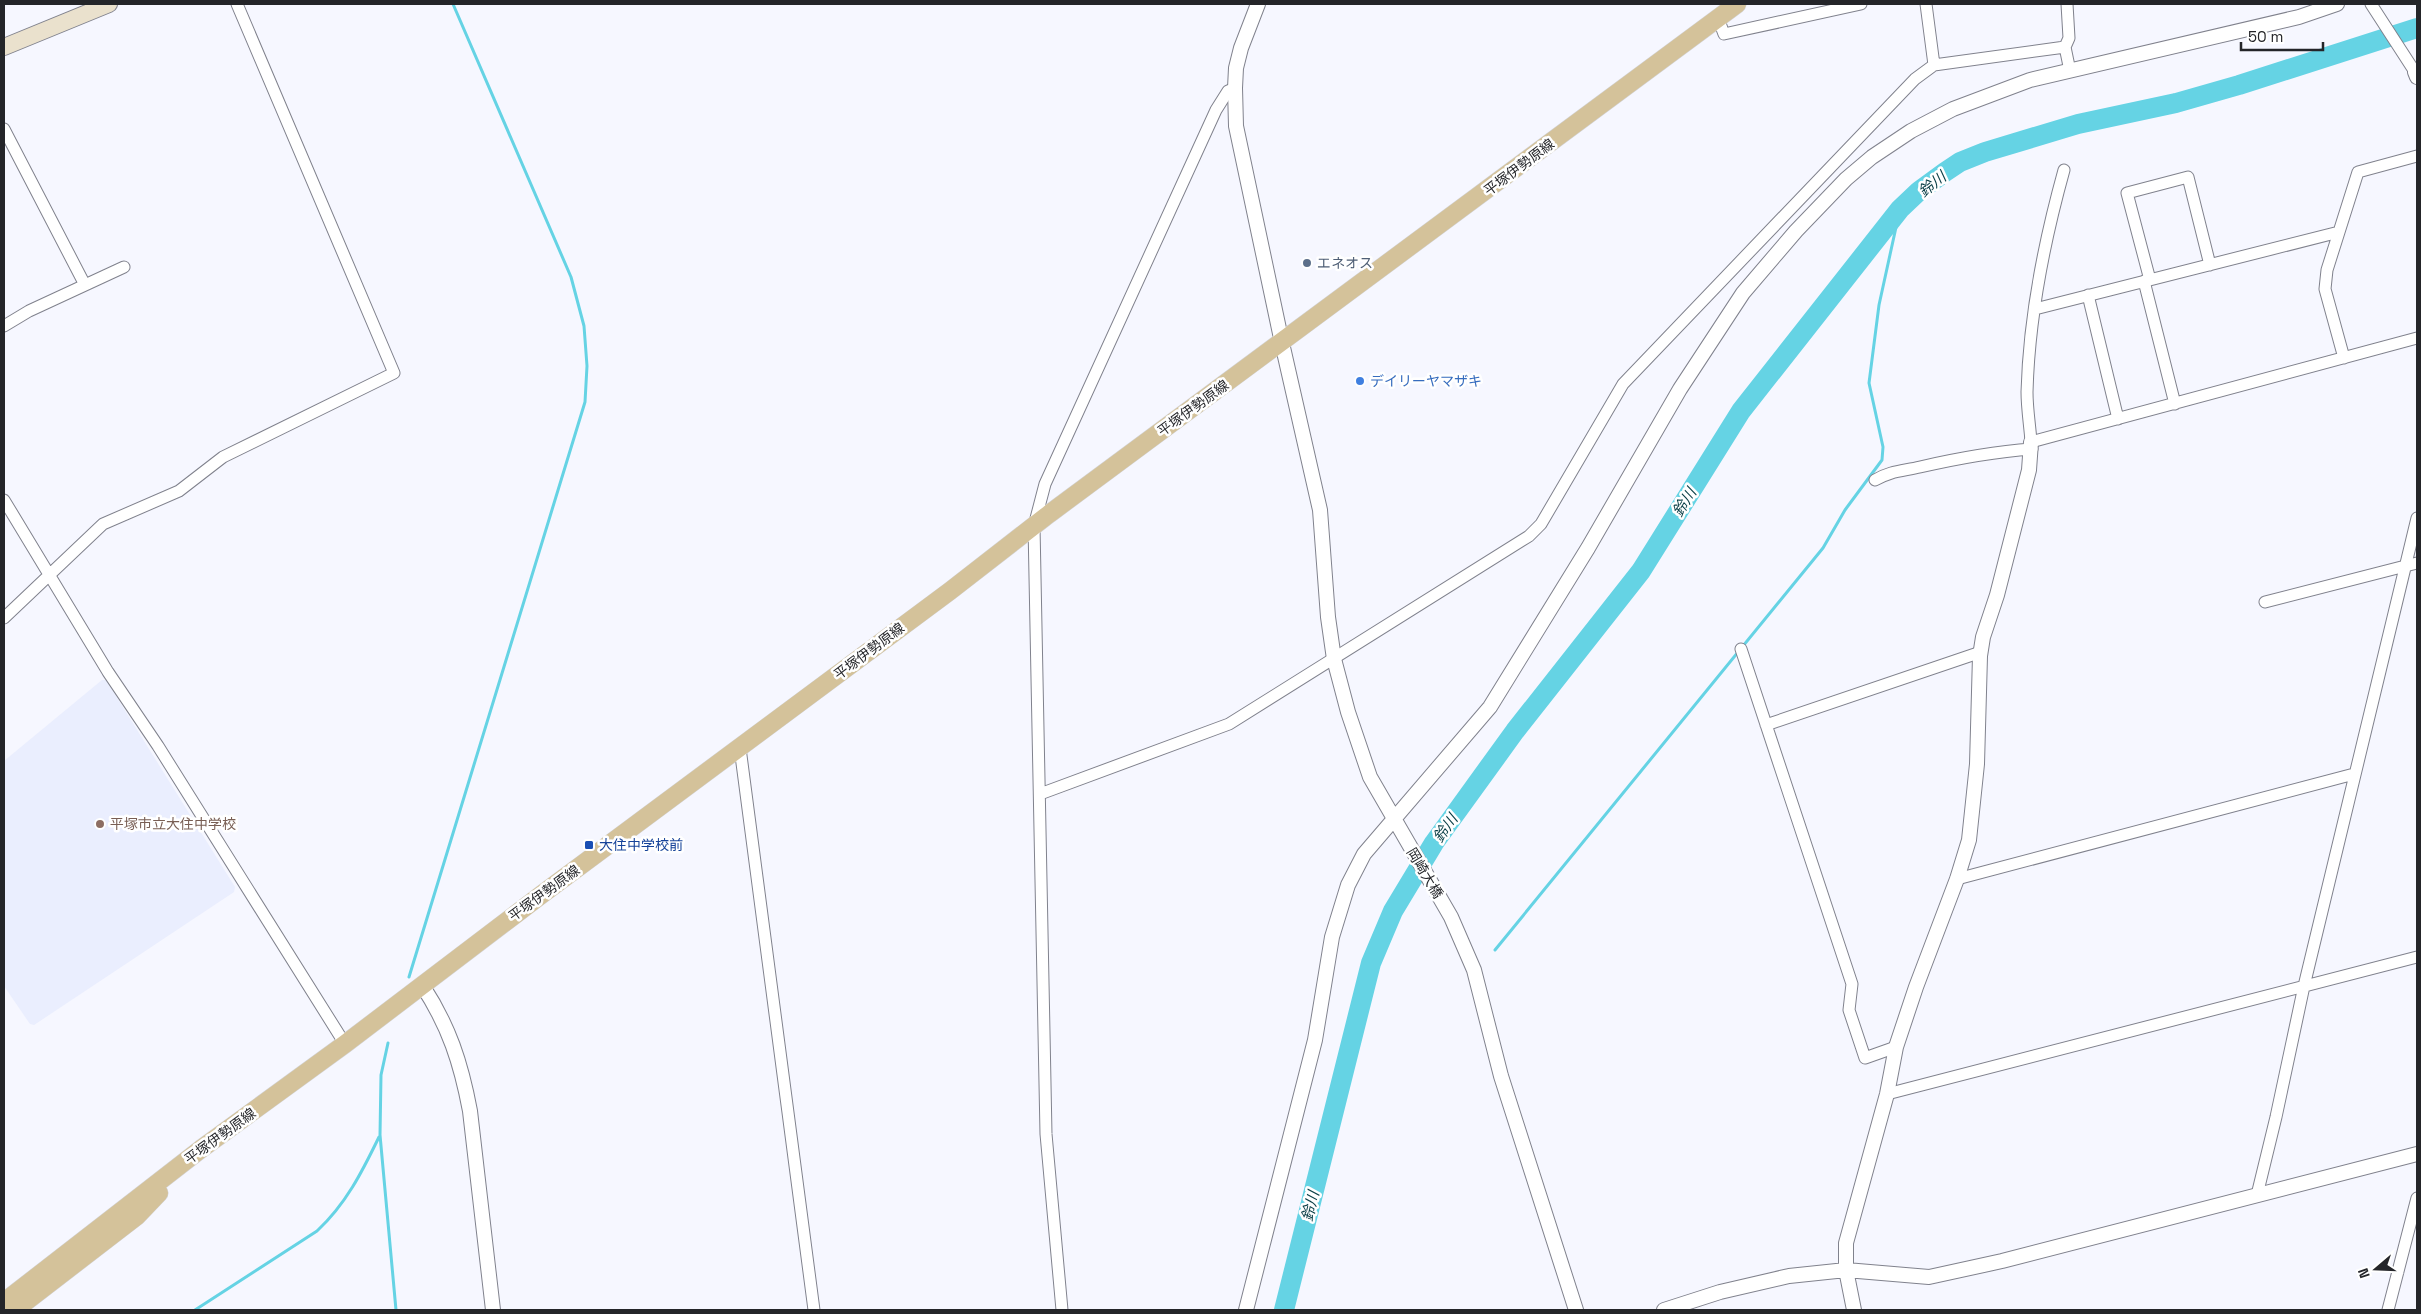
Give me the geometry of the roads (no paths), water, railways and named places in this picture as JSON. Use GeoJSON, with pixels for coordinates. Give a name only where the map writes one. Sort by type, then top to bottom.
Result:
{"type":"FeatureCollection","features":[{"type":"Feature","properties":{"kind":"main road"},"geometry":{"type":"LineString","coordinates":[[4,47],[109,4]]}},
{"type":"Feature","properties":{"kind":"main road","name":"平塚伊勢原線"},"geometry":{"type":"LineString","coordinates":[[4,1302],[201,1149],[345,1044],[1034,526],[1737,4]]}},
{"type":"Feature","properties":{"kind":"main road"},"geometry":{"type":"LineString","coordinates":[[4,1287],[121,1197],[201,1149]]}},
{"type":"Feature","properties":{"kind":"main road"},"geometry":{"type":"LineString","coordinates":[[15,1310],[137,1216],[201,1149]]}},
{"type":"Feature","properties":{"kind":"street"},"geometry":{"type":"LineString","coordinates":[[4,618],[103,524],[179,491],[223,457],[394,373],[237,4]]}},
{"type":"Feature","properties":{"kind":"street","name":"岡崎大橋"},"geometry":{"type":"LineString","coordinates":[[1258,4],[1241,48],[1234,88],[1239,141],[1320,510],[1328,617],[1334,658],[1348,712],[1370,777],[1393,820],[1448,912],[1474,970],[1501,1076],[1576,1310]]}},
{"type":"Feature","properties":{"kind":"street"},"geometry":{"type":"LineString","coordinates":[[1718,18],[1724,34],[1861,4]]}},
{"type":"Feature","properties":{"kind":"street"},"geometry":{"type":"LineString","coordinates":[[1926,4],[1934,65]]}},
{"type":"Feature","properties":{"kind":"street"},"geometry":{"type":"LineString","coordinates":[[2067,4],[2069,38],[2065,47],[2070,71]]}},
{"type":"Feature","properties":{"kind":"street"},"geometry":{"type":"LineString","coordinates":[[1246,1310],[1316,1040],[1330,946],[1348,885],[1364,854],[1490,707],[1588,548],[1680,389],[1743,293],[1796,231],[1846,179],[1872,156],[1911,131],[1953,109],[1992,93],[2070,71],[2298,17],[2337,4]]}},
{"type":"Feature","properties":{"kind":"street"},"geometry":{"type":"LineString","coordinates":[[2371,4],[2416,74]]}},
{"type":"Feature","properties":{"kind":"street"},"geometry":{"type":"LineString","coordinates":[[1040,794],[1229,724],[1529,536],[1540,524],[1623,384],[1915,79],[1934,65],[2065,47]]}},
{"type":"Feature","properties":{"kind":"street"},"geometry":{"type":"LineString","coordinates":[[1062,1310],[1046,1134],[1034,526],[1045,484],[1216,110],[1228,91],[1234,88]]}},
{"type":"Feature","properties":{"kind":"street"},"geometry":{"type":"LineString","coordinates":[[4,129],[85,285]]}},
{"type":"Feature","properties":{"kind":"street"},"geometry":{"type":"LineString","coordinates":[[2344,358],[2325,289],[2326,270],[2358,172],[2417,156]]}},
{"type":"Feature","properties":{"kind":"street"},"geometry":{"type":"LineString","coordinates":[[1854,1310],[1846,1270],[1846,1243],[1887,1094],[1896,1047],[1916,987],[1957,879],[1969,840],[1977,764],[1978,692],[1981,652],[2030,470],[2031,445],[2027,393],[2035,309],[2048,230],[2064,170]]}},
{"type":"Feature","properties":{"kind":"street"},"geometry":{"type":"LineString","coordinates":[[2175,404],[2127,193],[2188,177],[2210,265]]}},
{"type":"Feature","properties":{"kind":"street"},"geometry":{"type":"LineString","coordinates":[[2035,309],[2339,232]]}},
{"type":"Feature","properties":{"kind":"street"},"geometry":{"type":"LineString","coordinates":[[4,326],[29,311],[124,267]]}},
{"type":"Feature","properties":{"kind":"street"},"geometry":{"type":"LineString","coordinates":[[2088,296],[2118,419]]}},
{"type":"Feature","properties":{"kind":"street"},"geometry":{"type":"LineString","coordinates":[[1875,480],[1896,470],[1917,468],[1963,456],[2031,445],[2118,419],[2417,338]]}},
{"type":"Feature","properties":{"kind":"street"},"geometry":{"type":"LineString","coordinates":[[4,500],[345,1044]]}},
{"type":"Feature","properties":{"kind":"street"},"geometry":{"type":"LineString","coordinates":[[2257,1195],[2354,774],[2417,518]]}},
{"type":"Feature","properties":{"kind":"street"},"geometry":{"type":"LineString","coordinates":[[2265,602],[2417,563]]}},
{"type":"Feature","properties":{"kind":"street"},"geometry":{"type":"LineString","coordinates":[[1741,649],[1852,984],[1849,1010],[1866,1058],[1896,1047]]}},
{"type":"Feature","properties":{"kind":"street"},"geometry":{"type":"LineString","coordinates":[[1766,724],[1981,652]]}},
{"type":"Feature","properties":{"kind":"street"},"geometry":{"type":"LineString","coordinates":[[740,748],[814,1310]]}},
{"type":"Feature","properties":{"kind":"street"},"geometry":{"type":"LineString","coordinates":[[1957,879],[2354,774]]}},
{"type":"Feature","properties":{"kind":"street"},"geometry":{"type":"LineString","coordinates":[[1887,1094],[2417,957]]}},
{"type":"Feature","properties":{"kind":"street"},"geometry":{"type":"LineString","coordinates":[[422,985],[441,1013],[456,1049],[464,1079],[470,1111],[493,1310]]}},
{"type":"Feature","properties":{"kind":"street"},"geometry":{"type":"LineString","coordinates":[[1664,1310],[1720,1292],[1789,1276],[1846,1270],[1929,1277],[2002,1261],[2417,1154]]}},
{"type":"Feature","properties":{"kind":"street"},"geometry":{"type":"LineString","coordinates":[[2388,1310],[2417,1198]]}},
{"type":"Feature","properties":{"kind":"waterway"},"geometry":{"type":"LineString","coordinates":[[409,977],[585,402],[587,366],[584,326],[571,277],[453,4]]}},
{"type":"Feature","properties":{"kind":"waterway","name":"鈴川"},"geometry":{"type":"LineString","coordinates":[[1284,1310],[1371,963],[1393,911],[1434,843],[1515,731],[1641,571],[1741,411],[1900,209],[1919,191],[1945,172],[1960,162],[1985,152],[2078,124],[2176,103],[2239,85],[2417,28]]}},
{"type":"Feature","properties":{"kind":"waterway"},"geometry":{"type":"LineString","coordinates":[[1495,950],[1823,548],[1845,510],[1882,460],[1883,447],[1869,383],[1879,305],[1900,209]]}},
{"type":"Feature","properties":{"kind":"waterway"},"geometry":{"type":"LineString","coordinates":[[388,1043],[381,1075],[380,1135],[396,1310]]}},
{"type":"Feature","properties":{"kind":"waterway"},"geometry":{"type":"LineString","coordinates":[[195,1310],[317,1231],[345,1199],[360,1175],[379,1137]]}},
{"type":"Feature","properties":{"kind":"place","name":"エネオス"},"geometry":{"type":"Point","coordinates":[1307,263]}},
{"type":"Feature","properties":{"kind":"place","name":"デイリーヤマザキ"},"geometry":{"type":"Point","coordinates":[1360,381]}},
{"type":"Feature","properties":{"kind":"place","name":"平塚市立大住中学校"},"geometry":{"type":"Point","coordinates":[100,824]}},
{"type":"Feature","properties":{"kind":"place","name":"大住中学校前"},"geometry":{"type":"Point","coordinates":[589,845]}}]}
